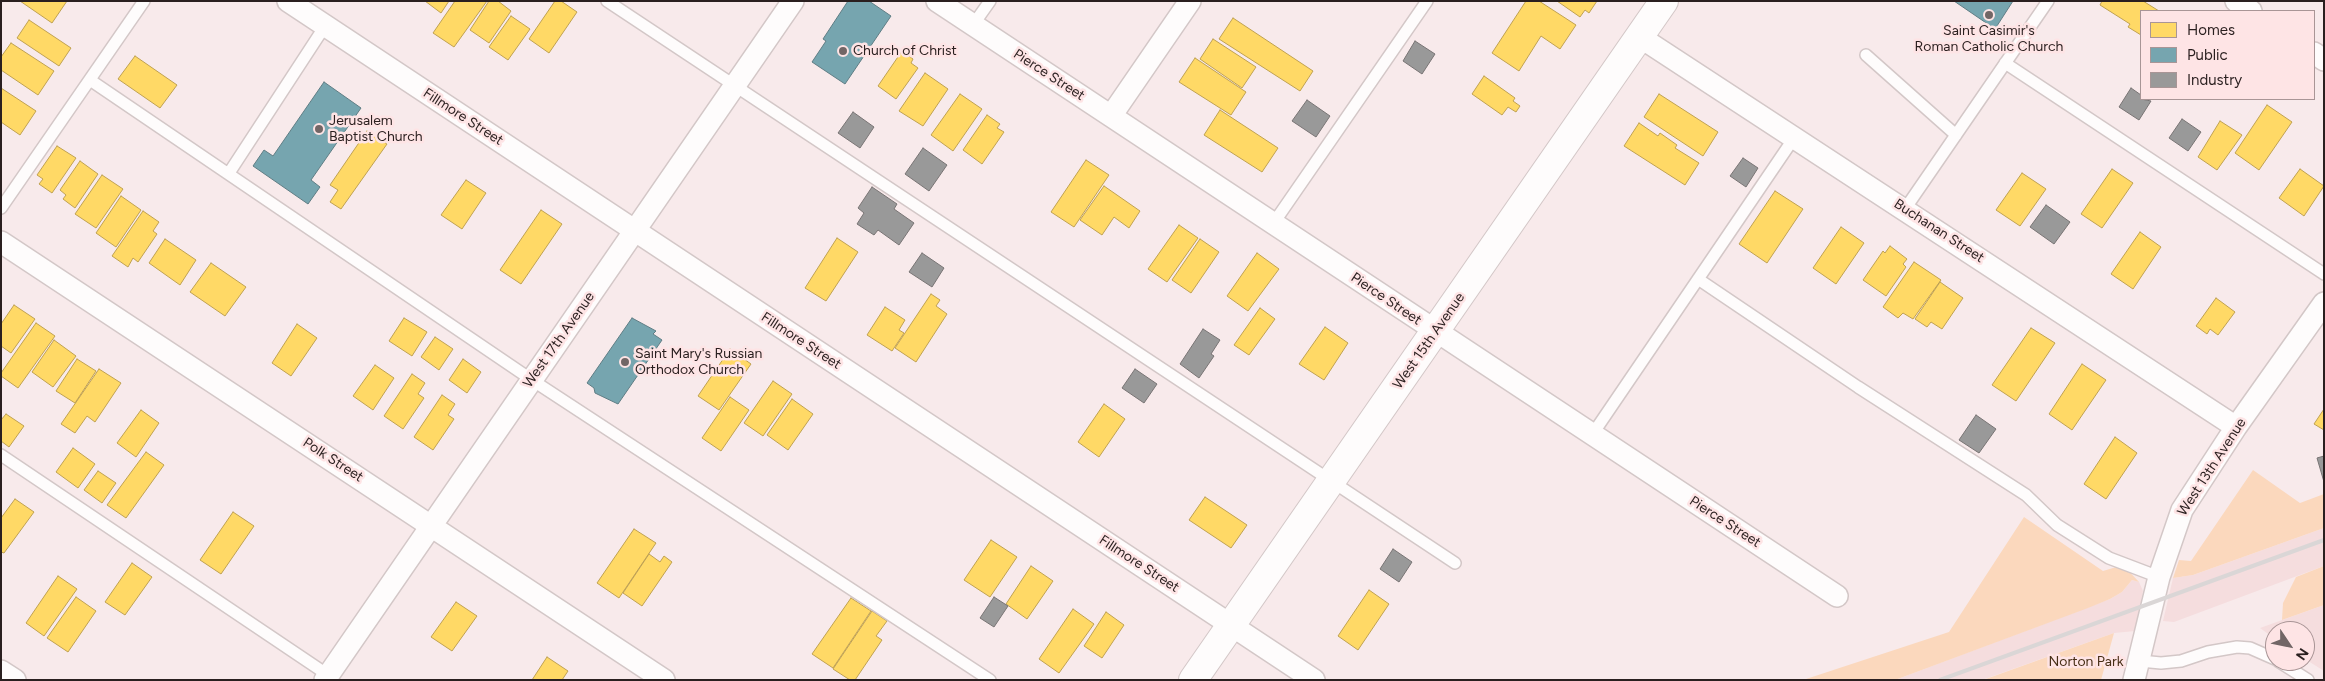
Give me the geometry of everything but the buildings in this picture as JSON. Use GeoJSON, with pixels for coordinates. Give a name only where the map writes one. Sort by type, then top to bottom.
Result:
{"type":"FeatureCollection","features":[{"type":"Feature","properties":{"kind":"main road","name":"West 15th Avenue"},"geometry":{"type":"LineString","coordinates":[[1193,680],[1664,1]]}},
{"type":"Feature","properties":{"kind":"street","name":"Fillmore Street"},"geometry":{"type":"LineString","coordinates":[[288,1],[1314,680]]}},
{"type":"Feature","properties":{"kind":"street","name":"West 17th Avenue"},"geometry":{"type":"LineString","coordinates":[[329,678],[432,525],[793,1]]}},
{"type":"Feature","properties":{"kind":"street","name":"Pierce Street"},"geometry":{"type":"LineString","coordinates":[[937,1],[1837,596]]}},
{"type":"Feature","properties":{"kind":"street"},"geometry":{"type":"LineString","coordinates":[[1111,116],[1190,1]]}},
{"type":"Feature","properties":{"kind":"street"},"geometry":{"type":"LineString","coordinates":[[2236,1],[2250,10]]}},
{"type":"Feature","properties":{"kind":"street","name":"Buchanan Street"},"geometry":{"type":"LineString","coordinates":[[1640,37],[2236,427]]}},
{"type":"Feature","properties":{"kind":"street","name":"Polk Street"},"geometry":{"type":"LineString","coordinates":[[1,242],[664,680]]}},
{"type":"Feature","properties":{"kind":"street","name":"West 13th Avenue"},"geometry":{"type":"LineString","coordinates":[[2137,670],[2159,577],[2182,510],[2236,427],[2324,303]]}},
{"type":"Feature","properties":{"kind":"street"},"geometry":{"type":"LineString","coordinates":[[1,670],[15,680]]}},
{"type":"Feature","properties":{"kind":"lane"},"geometry":{"type":"LineString","coordinates":[[1,208],[144,1]]}},
{"type":"Feature","properties":{"kind":"lane"},"geometry":{"type":"LineString","coordinates":[[607,1],[736,84],[807,134],[1455,563]]}},
{"type":"Feature","properties":{"kind":"lane"},"geometry":{"type":"LineString","coordinates":[[973,25],[990,1]]}},
{"type":"Feature","properties":{"kind":"lane"},"geometry":{"type":"LineString","coordinates":[[1273,224],[1427,1]]}},
{"type":"Feature","properties":{"kind":"lane"},"geometry":{"type":"LineString","coordinates":[[1904,209],[2048,1]]}},
{"type":"Feature","properties":{"kind":"lane"},"geometry":{"type":"LineString","coordinates":[[229,173],[325,26]]}},
{"type":"Feature","properties":{"kind":"lane"},"geometry":{"type":"LineString","coordinates":[[1866,56],[1956,135]]}},
{"type":"Feature","properties":{"kind":"lane"},"geometry":{"type":"LineString","coordinates":[[2005,63],[2324,274]]}},
{"type":"Feature","properties":{"kind":"lane"},"geometry":{"type":"LineString","coordinates":[[90,80],[532,380],[990,680]]}},
{"type":"Feature","properties":{"kind":"lane"},"geometry":{"type":"LineString","coordinates":[[1592,435],[1794,138]]}},
{"type":"Feature","properties":{"kind":"lane"},"geometry":{"type":"LineString","coordinates":[[1698,280],[1858,387],[2026,495],[2057,525],[2109,558],[2159,577]]}},
{"type":"Feature","properties":{"kind":"lane"},"geometry":{"type":"LineString","coordinates":[[1,455],[329,678]]}},
{"type":"Feature","properties":{"kind":"lane"},"geometry":{"type":"LineString","coordinates":[[2137,670],[2161,663],[2181,661],[2208,652],[2237,647],[2250,648],[2265,655]]}},
{"type":"Feature","properties":{"kind":"lane"},"geometry":{"type":"LineString","coordinates":[[2294,671],[2308,680]]}},
{"type":"Feature","properties":{"kind":"shaded area"},"geometry":{"type":"Polygon","coordinates":[[[2324,528],[2324,566],[2174,622],[2163,621],[2173,578],[2193,575],[2324,528]]]}},
{"type":"Feature","properties":{"kind":"shaded area"},"geometry":{"type":"Polygon","coordinates":[[[2132,580],[2139,582],[2143,591],[2135,631],[2114,633],[1982,680],[1895,680],[2110,599],[2122,592],[2132,580]]]}},
{"type":"Feature","properties":{"kind":"shaded area"},"geometry":{"type":"Polygon","coordinates":[[[2324,605],[2324,671],[2315,665],[2315,621],[2279,621],[2324,605]]]}},
{"type":"Feature","properties":{"kind":"green space"},"geometry":{"type":"Polygon","coordinates":[[[2253,470],[2300,503],[2324,494],[2324,528],[2193,575],[2173,578],[2179,560],[2191,561],[2253,470]]]}},
{"type":"Feature","properties":{"kind":"green space"},"geometry":{"type":"Polygon","coordinates":[[[2024,517],[2103,571],[2123,565],[2139,582],[2132,580],[2122,592],[2088,608],[1895,680],[1803,680],[1949,632],[2024,517]]]}},
{"type":"Feature","properties":{"kind":"green space"},"geometry":{"type":"Polygon","coordinates":[[[2324,566],[2324,605],[2282,620],[2283,603],[2296,577],[2324,566]]]}},
{"type":"Feature","properties":{"kind":"green space","name":"Norton Park"},"geometry":{"type":"Polygon","coordinates":[[[2114,633],[2101,680],[1983,680],[2114,633]]]}},
{"type":"Feature","properties":{"kind":"railway"},"geometry":{"type":"LineString","coordinates":[[1940,680],[2324,540]]}},
{"type":"Feature","properties":{"kind":"place","name":"Saint Casimir's Roman Catholic Church"},"geometry":{"type":"Point","coordinates":[1989,15]}},
{"type":"Feature","properties":{"kind":"place","name":"Church of Christ"},"geometry":{"type":"Point","coordinates":[843,51]}},
{"type":"Feature","properties":{"kind":"place","name":"Jerusalem Baptist Church"},"geometry":{"type":"Point","coordinates":[319,129]}},
{"type":"Feature","properties":{"kind":"place","name":"Saint Mary's Russian Orthodox Church"},"geometry":{"type":"Point","coordinates":[625,362]}}]}
